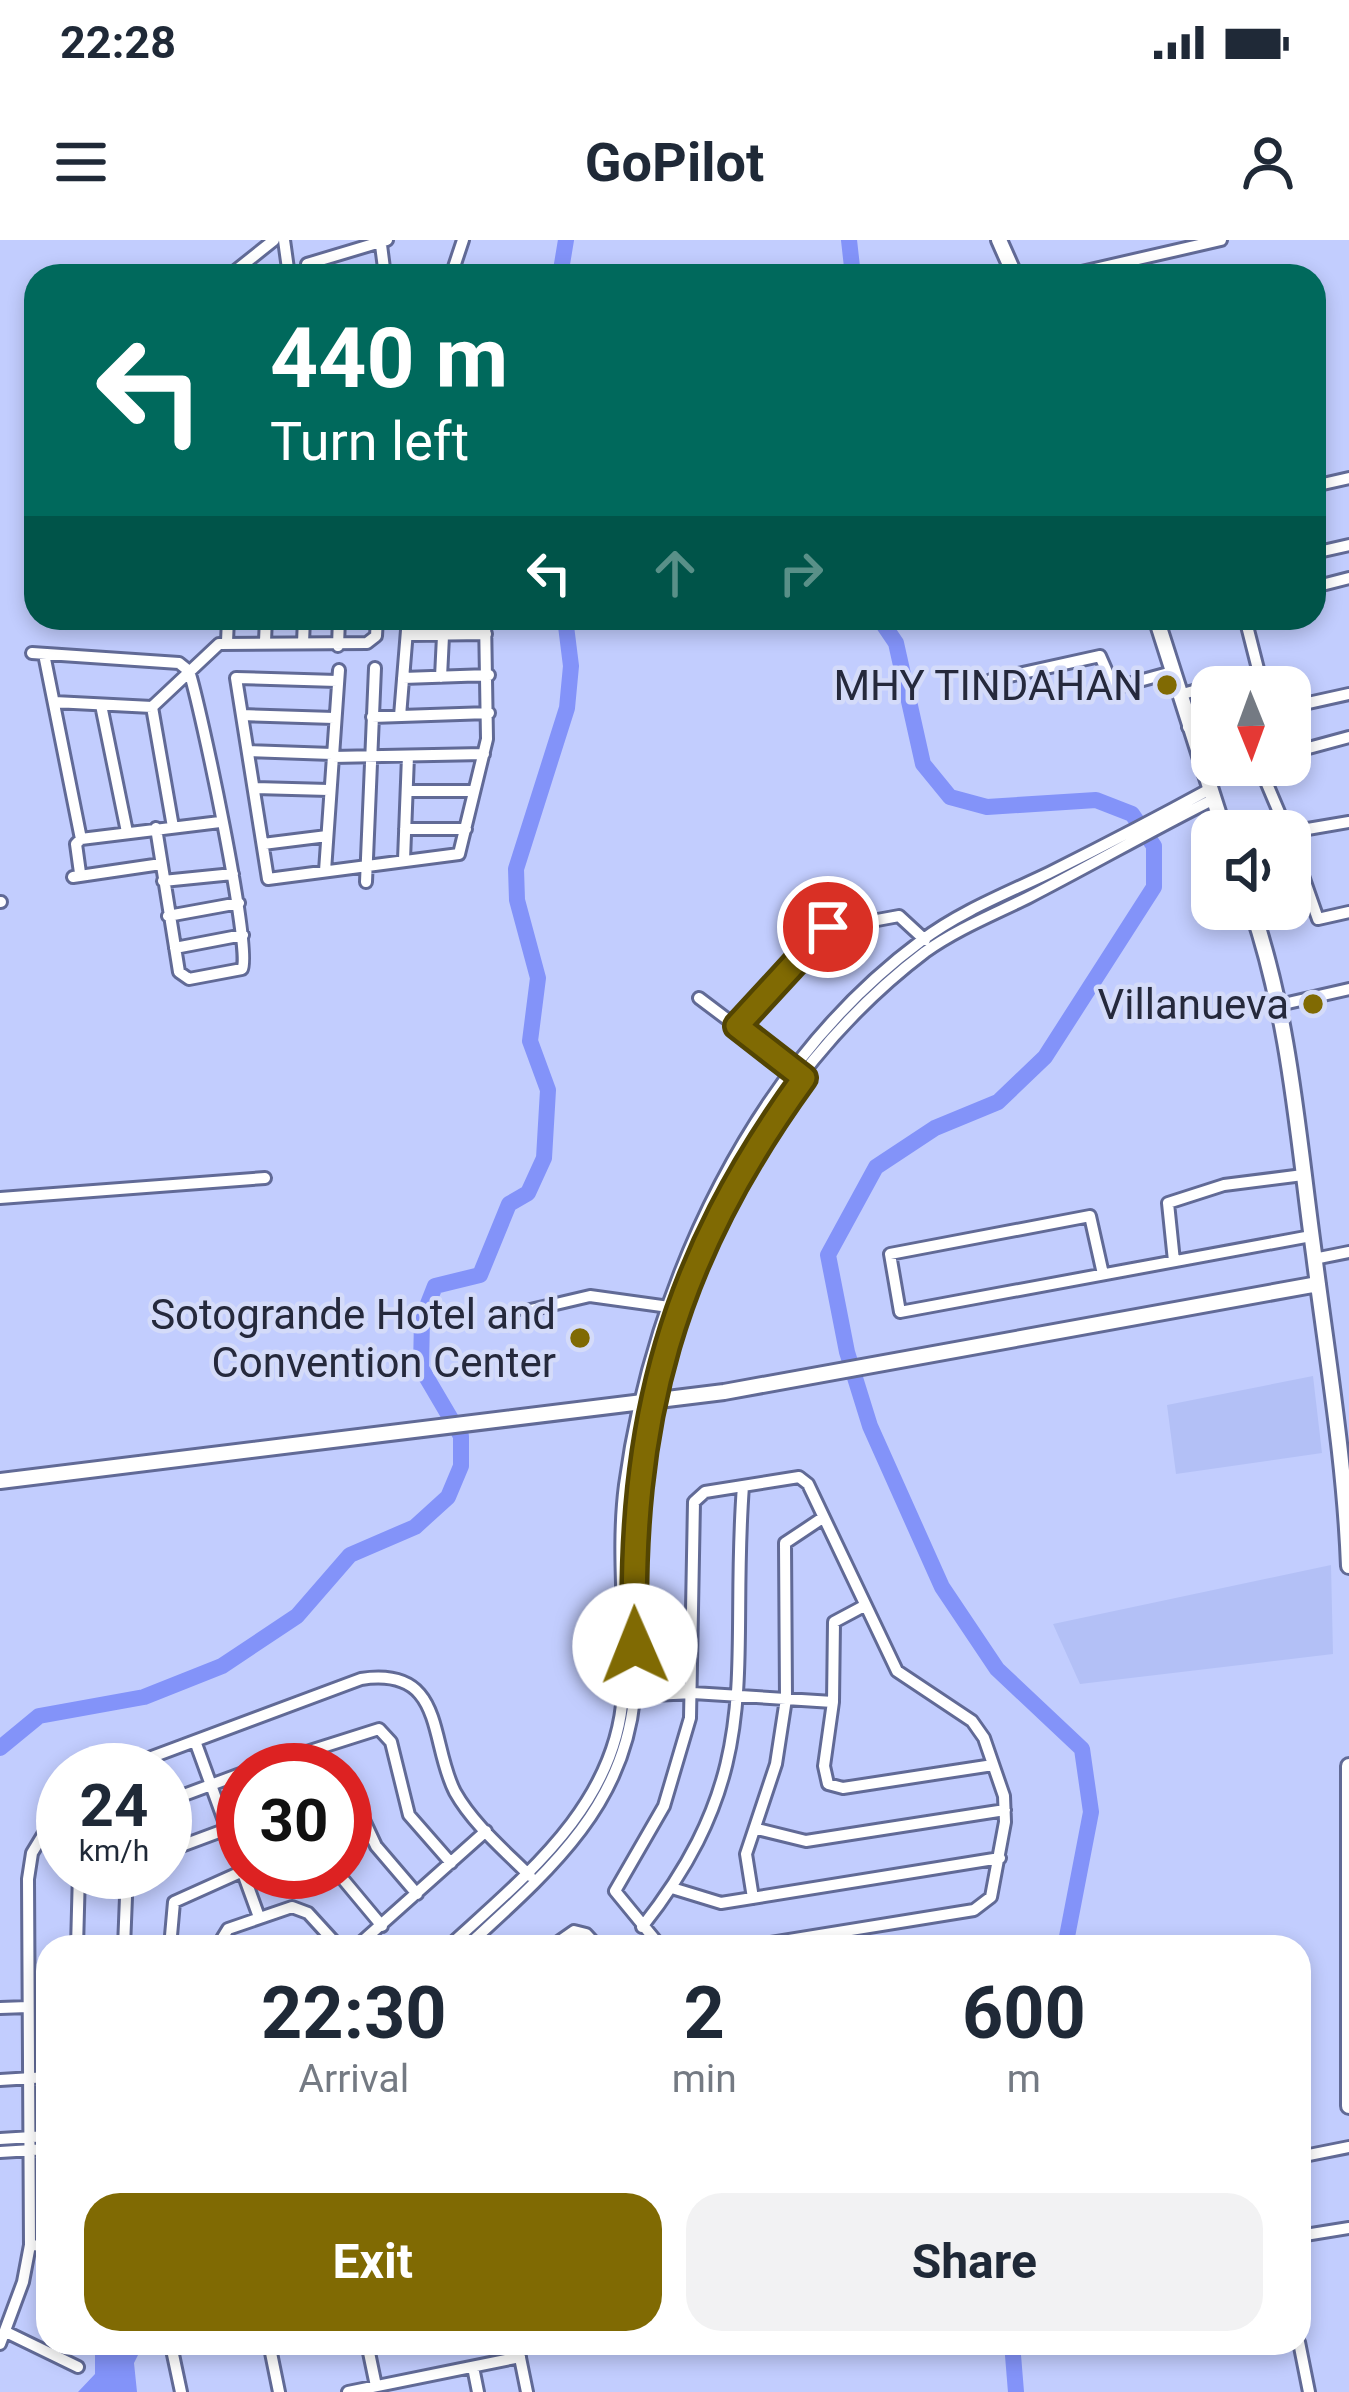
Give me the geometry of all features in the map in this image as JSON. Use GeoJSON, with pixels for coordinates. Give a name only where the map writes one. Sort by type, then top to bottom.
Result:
{"type":"FeatureCollection","features":[{"type":"Feature","properties":{"kind":"main road"},"geometry":{"type":"LineString","coordinates":[[1160,630],[1217,810]]}},
{"type":"Feature","properties":{"kind":"main road"},"geometry":{"type":"LineString","coordinates":[[1258,930],[1279,1005],[1318,1284],[1349,1566]]}},
{"type":"Feature","properties":{"kind":"main road"},"geometry":{"type":"LineString","coordinates":[[0,1480],[645,1403],[1318,1284]]}},
{"type":"Feature","properties":{"kind":"main road"},"geometry":{"type":"LineString","coordinates":[[1349,1766],[1349,2106]]}},
{"type":"Feature","properties":{"kind":"street"},"geometry":{"type":"LineString","coordinates":[[244,264],[274,240]]}},
{"type":"Feature","properties":{"kind":"street"},"geometry":{"type":"LineString","coordinates":[[1116,264],[1221,240]]}},
{"type":"Feature","properties":{"kind":"street"},"geometry":{"type":"LineString","coordinates":[[327,264],[384,242]]}},
{"type":"Feature","properties":{"kind":"street"},"geometry":{"type":"LineString","coordinates":[[226,642],[227,630]]}},
{"type":"Feature","properties":{"kind":"street"},"geometry":{"type":"LineString","coordinates":[[265,630],[265,641]]}},
{"type":"Feature","properties":{"kind":"street"},"geometry":{"type":"LineString","coordinates":[[303,644],[304,630]]}},
{"type":"Feature","properties":{"kind":"street"},"geometry":{"type":"LineString","coordinates":[[338,646],[339,630]]}},
{"type":"Feature","properties":{"kind":"street"},"geometry":{"type":"LineString","coordinates":[[54,702],[152,707],[226,642],[368,644],[376,630]]}},
{"type":"Feature","properties":{"kind":"street"},"geometry":{"type":"LineString","coordinates":[[400,716],[407,630]]}},
{"type":"Feature","properties":{"kind":"street"},"geometry":{"type":"LineString","coordinates":[[326,871],[338,675],[236,678],[268,879],[459,854],[484,754],[489,713],[486,630]]}},
{"type":"Feature","properties":{"kind":"street"},"geometry":{"type":"LineString","coordinates":[[1179,695],[1259,673],[1247,630]]}},
{"type":"Feature","properties":{"kind":"street"},"geometry":{"type":"LineString","coordinates":[[407,634],[486,634]]}},
{"type":"Feature","properties":{"kind":"street"},"geometry":{"type":"LineString","coordinates":[[441,677],[443,636]]}},
{"type":"Feature","properties":{"kind":"street"},"geometry":{"type":"LineString","coordinates":[[81,838],[54,702],[38,653],[178,663],[189,670],[239,903],[247,964],[207,977],[182,978],[156,829]]}},
{"type":"Feature","properties":{"kind":"street"},"geometry":{"type":"LineString","coordinates":[[991,680],[1100,656],[1114,688],[1172,672]]}},
{"type":"Feature","properties":{"kind":"street"},"geometry":{"type":"LineString","coordinates":[[366,882],[375,668]]}},
{"type":"Feature","properties":{"kind":"street"},"geometry":{"type":"LineString","coordinates":[[403,678],[489,675]]}},
{"type":"Feature","properties":{"kind":"street"},"geometry":{"type":"LineString","coordinates":[[1311,702],[1349,694]]}},
{"type":"Feature","properties":{"kind":"street"},"geometry":{"type":"LineString","coordinates":[[101,705],[127,832]]}},
{"type":"Feature","properties":{"kind":"street"},"geometry":{"type":"LineString","coordinates":[[152,707],[173,826]]}},
{"type":"Feature","properties":{"kind":"street"},"geometry":{"type":"LineString","coordinates":[[372,717],[489,713]]}},
{"type":"Feature","properties":{"kind":"street"},"geometry":{"type":"LineString","coordinates":[[242,715],[334,718]]}},
{"type":"Feature","properties":{"kind":"street"},"geometry":{"type":"LineString","coordinates":[[1311,747],[1349,737]]}},
{"type":"Feature","properties":{"kind":"street"},"geometry":{"type":"LineString","coordinates":[[249,751],[370,758],[484,754]]}},
{"type":"Feature","properties":{"kind":"street"},"geometry":{"type":"LineString","coordinates":[[404,860],[408,756]]}},
{"type":"Feature","properties":{"kind":"street"},"geometry":{"type":"LineString","coordinates":[[255,788],[329,790]]}},
{"type":"Feature","properties":{"kind":"street"},"geometry":{"type":"LineString","coordinates":[[407,791],[474,791]]}},
{"type":"Feature","properties":{"kind":"street"},"geometry":{"type":"LineString","coordinates":[[477,1935],[532,1878],[588,1802],[612,1750],[629,1689],[622,1520],[645,1403],[707,1207],[746,1138],[878,976],[927,944],[1212,794]]}},
{"type":"Feature","properties":{"kind":"street"},"geometry":{"type":"LineString","coordinates":[[161,864],[76,875],[76,844],[81,838],[220,822]]}},
{"type":"Feature","properties":{"kind":"street"},"geometry":{"type":"LineString","coordinates":[[1311,827],[1349,823]]}},
{"type":"Feature","properties":{"kind":"street"},"geometry":{"type":"LineString","coordinates":[[405,829],[466,829]]}},
{"type":"Feature","properties":{"kind":"street"},"geometry":{"type":"LineString","coordinates":[[262,844],[327,836]]}},
{"type":"Feature","properties":{"kind":"street"},"geometry":{"type":"LineString","coordinates":[[163,881],[233,874]]}},
{"type":"Feature","properties":{"kind":"street"},"geometry":{"type":"LineString","coordinates":[[1311,899],[1318,919],[1349,913]]}},
{"type":"Feature","properties":{"kind":"street"},"geometry":{"type":"LineString","coordinates":[[168,916],[239,903]]}},
{"type":"Feature","properties":{"kind":"street"},"geometry":{"type":"LineString","coordinates":[[737,1026],[828,927],[899,916],[927,944]]}},
{"type":"Feature","properties":{"kind":"street"},"geometry":{"type":"LineString","coordinates":[[175,948],[244,935]]}},
{"type":"Feature","properties":{"kind":"street"},"geometry":{"type":"LineString","coordinates":[[1279,1005],[1349,989]]}},
{"type":"Feature","properties":{"kind":"street"},"geometry":{"type":"LineString","coordinates":[[699,998],[800,1075]]}},
{"type":"Feature","properties":{"kind":"street"},"geometry":{"type":"LineString","coordinates":[[1174,1261],[1168,1203],[1224,1185],[1303,1175]]}},
{"type":"Feature","properties":{"kind":"street"},"geometry":{"type":"LineString","coordinates":[[0,1198],[265,1178]]}},
{"type":"Feature","properties":{"kind":"street"},"geometry":{"type":"LineString","coordinates":[[1102,1274],[1090,1216],[890,1254],[900,1312],[1312,1236]]}},
{"type":"Feature","properties":{"kind":"street"},"geometry":{"type":"LineString","coordinates":[[1314,1259],[1349,1252]]}},
{"type":"Feature","properties":{"kind":"street"},"geometry":{"type":"LineString","coordinates":[[526,1311],[590,1297],[671,1310]]}},
{"type":"Feature","properties":{"kind":"street"},"geometry":{"type":"LineString","coordinates":[[650,1935],[619,1901],[616,1886],[653,1830],[674,1780],[693,1693],[694,1502],[705,1492],[803,1478],[897,1671],[972,1721],[993,1765],[1005,1810],[991,1898],[974,1910],[820,1935]]}},
{"type":"Feature","properties":{"kind":"street"},"geometry":{"type":"LineString","coordinates":[[642,1927],[672,1888],[719,1797],[740,1696],[738,1553],[743,1486]]}},
{"type":"Feature","properties":{"kind":"street"},"geometry":{"type":"LineString","coordinates":[[753,1898],[746,1854],[776,1764],[786,1699],[785,1543],[820,1519]]}},
{"type":"Feature","properties":{"kind":"street"},"geometry":{"type":"LineString","coordinates":[[863,1606],[834,1622],[833,1702],[824,1773],[835,1788],[993,1765]]}},
{"type":"Feature","properties":{"kind":"street"},"geometry":{"type":"LineString","coordinates":[[190,1743],[361,1679],[388,1678],[411,1687],[429,1706],[451,1782],[486,1831],[532,1878]]}},
{"type":"Feature","properties":{"kind":"street"},"geometry":{"type":"LineString","coordinates":[[629,1689],[833,1702]]}},
{"type":"Feature","properties":{"kind":"street"},"geometry":{"type":"LineString","coordinates":[[335,1743],[379,1729],[392,1742],[409,1815],[451,1863]]}},
{"type":"Feature","properties":{"kind":"street"},"geometry":{"type":"LineString","coordinates":[[195,1741],[216,1800]]}},
{"type":"Feature","properties":{"kind":"street"},"geometry":{"type":"LineString","coordinates":[[192,1791],[216,1782]]}},
{"type":"Feature","properties":{"kind":"street"},"geometry":{"type":"LineString","coordinates":[[757,1828],[806,1841],[1005,1810]]}},
{"type":"Feature","properties":{"kind":"street"},"geometry":{"type":"LineString","coordinates":[[371,1935],[486,1831]]}},
{"type":"Feature","properties":{"kind":"street"},"geometry":{"type":"LineString","coordinates":[[372,1837],[417,1894]]}},
{"type":"Feature","properties":{"kind":"street"},"geometry":{"type":"LineString","coordinates":[[36,1846],[32,1853],[28,2007],[30,2245],[3,2338],[36,2351]]}},
{"type":"Feature","properties":{"kind":"street"},"geometry":{"type":"LineString","coordinates":[[672,1888],[710,1903],[1000,1858]]}},
{"type":"Feature","properties":{"kind":"street"},"geometry":{"type":"LineString","coordinates":[[463,1935],[532,1878]]}},
{"type":"Feature","properties":{"kind":"street"},"geometry":{"type":"LineString","coordinates":[[171,1935],[174,1902],[216,1884]]}},
{"type":"Feature","properties":{"kind":"street"},"geometry":{"type":"LineString","coordinates":[[77,1935],[78,1899]]}},
{"type":"Feature","properties":{"kind":"street"},"geometry":{"type":"LineString","coordinates":[[124,1935],[126,1899]]}},
{"type":"Feature","properties":{"kind":"street"},"geometry":{"type":"LineString","coordinates":[[253,1899],[260,1917]]}},
{"type":"Feature","properties":{"kind":"street"},"geometry":{"type":"LineString","coordinates":[[360,1899],[382,1926]]}},
{"type":"Feature","properties":{"kind":"street"},"geometry":{"type":"LineString","coordinates":[[225,1935],[260,1917],[298,1907],[327,1935]]}},
{"type":"Feature","properties":{"kind":"street"},"geometry":{"type":"LineString","coordinates":[[0,2008],[28,2007]]}},
{"type":"Feature","properties":{"kind":"street"},"geometry":{"type":"LineString","coordinates":[[0,2080],[36,2079]]}},
{"type":"Feature","properties":{"kind":"street"},"geometry":{"type":"LineString","coordinates":[[0,2139],[36,2146]]}},
{"type":"Feature","properties":{"kind":"street"},"geometry":{"type":"LineString","coordinates":[[0,2152],[36,2141]]}},
{"type":"Feature","properties":{"kind":"street"},"geometry":{"type":"LineString","coordinates":[[1311,2155],[1349,2147]]}},
{"type":"Feature","properties":{"kind":"street"},"geometry":{"type":"LineString","coordinates":[[1311,2234],[1349,2228]]}},
{"type":"Feature","properties":{"kind":"street"},"geometry":{"type":"LineString","coordinates":[[30,2245],[36,2245]]}},
{"type":"Feature","properties":{"kind":"street"},"geometry":{"type":"LineString","coordinates":[[47,2355],[78,2367]]}},
{"type":"Feature","properties":{"kind":"street"},"geometry":{"type":"LineString","coordinates":[[174,2355],[182,2392]]}},
{"type":"Feature","properties":{"kind":"street"},"geometry":{"type":"LineString","coordinates":[[271,2355],[279,2392]]}},
{"type":"Feature","properties":{"kind":"street"},"geometry":{"type":"LineString","coordinates":[[370,2355],[376,2386]]}},
{"type":"Feature","properties":{"kind":"street"},"geometry":{"type":"LineString","coordinates":[[1302,2355],[1309,2392]]}},
{"type":"Feature","properties":{"kind":"street"},"geometry":{"type":"LineString","coordinates":[[348,2392],[520,2357],[527,2392]]}},
{"type":"Feature","properties":{"kind":"street"},"geometry":{"type":"LineString","coordinates":[[473,2366],[478,2392]]}},
{"type":"Feature","properties":{"kind":"shaded area"},"geometry":{"type":"Polygon","coordinates":[[[1313,1376],[1322,1453],[1176,1474],[1167,1405],[1313,1376]]]}},
{"type":"Feature","properties":{"kind":"shaded area"},"geometry":{"type":"Polygon","coordinates":[[[1331,1565],[1333,1654],[1080,1684],[1053,1624],[1331,1565]]]}},
{"type":"Feature","properties":{"kind":"water"},"geometry":{"type":"Polygon","coordinates":[[[95,2355],[138,2355],[134,2363],[137,2392],[78,2392],[95,2374],[95,2355]]]}},
{"type":"Feature","properties":{"kind":"waterway"},"geometry":{"type":"LineString","coordinates":[[562,264],[566,240]]}},
{"type":"Feature","properties":{"kind":"waterway"},"geometry":{"type":"LineString","coordinates":[[849,240],[852,264]]}},
{"type":"Feature","properties":{"kind":"waterway"},"geometry":{"type":"LineString","coordinates":[[0,1748],[39,1716],[144,1697],[222,1666],[297,1616],[350,1555],[415,1527],[448,1497],[461,1466],[461,1436],[421,1368],[422,1319],[435,1286],[480,1275],[509,1204],[528,1193],[544,1158],[548,1090],[530,1041],[538,978],[517,900],[516,869],[567,708],[571,666],[566,630]]}},
{"type":"Feature","properties":{"kind":"waterway"},"geometry":{"type":"LineString","coordinates":[[887,630],[896,643],[923,764],[950,797],[987,807],[1096,800],[1132,814],[1154,846],[1154,887],[1045,1057],[998,1102],[935,1128],[876,1167],[828,1255],[847,1352],[870,1426],[942,1587],[997,1669],[1082,1749],[1091,1812],[1067,1935]]}},
{"type":"Feature","properties":{"kind":"waterway"},"geometry":{"type":"LineString","coordinates":[[1013,2355],[1016,2392]]}},
{"type":"Feature","properties":{"kind":"place","name":"MHY TINDAHAN"},"geometry":{"type":"Point","coordinates":[1167,685]}},
{"type":"Feature","properties":{"kind":"place","name":"Villanueva"},"geometry":{"type":"Point","coordinates":[1313,1004]}},
{"type":"Feature","properties":{"kind":"place","name":"Sotogrande Hotel and Convention Center"},"geometry":{"type":"Point","coordinates":[580,1338]}},
{"type":"Feature","properties":{"kind":"route"},"geometry":{"type":"LineString","coordinates":[[635,1646],[637,1490],[666,1344],[688,1277],[734,1180],[804,1078],[737,1026],[828,927]]}}]}
